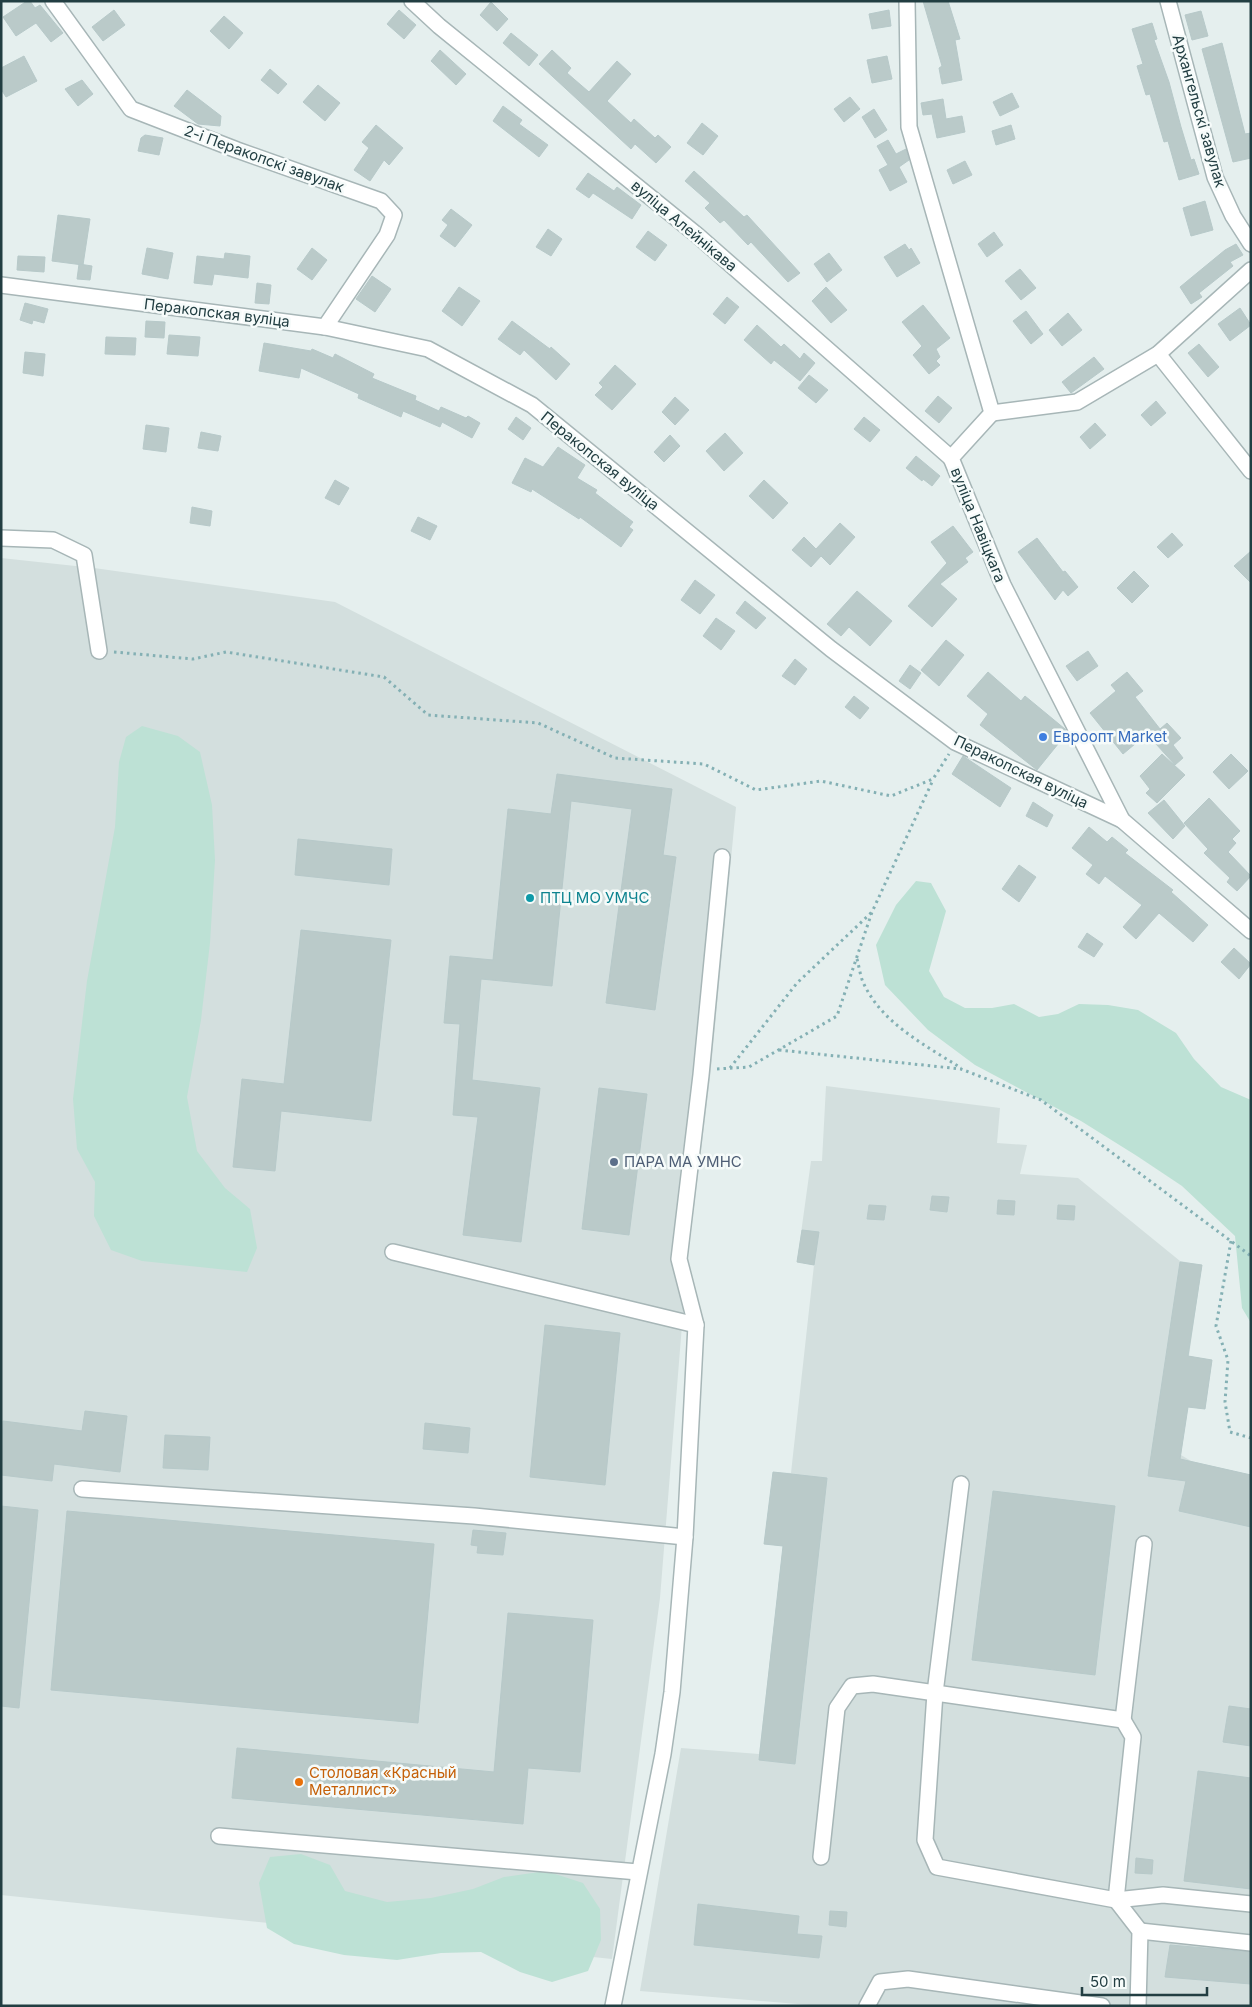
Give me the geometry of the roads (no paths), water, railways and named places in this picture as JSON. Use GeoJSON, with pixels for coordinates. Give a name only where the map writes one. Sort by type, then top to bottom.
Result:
{"type":"FeatureCollection","features":[{"type":"Feature","properties":{"kind":"street","name":"2-і Перакопскі завулак"},"geometry":{"type":"LineString","coordinates":[[53,1],[131,109],[237,150],[381,201],[394,215],[387,235],[325,327]]}},
{"type":"Feature","properties":{"kind":"street","name":"вуліца Алейнікава"},"geometry":{"type":"LineString","coordinates":[[412,1],[439,26],[697,235],[951,458]]}},
{"type":"Feature","properties":{"kind":"street"},"geometry":{"type":"LineString","coordinates":[[907,1],[909,127],[992,413],[1077,402],[1158,354],[1251,270]]}},
{"type":"Feature","properties":{"kind":"street","name":"Архангельскі завулак"},"geometry":{"type":"LineString","coordinates":[[1168,1],[1215,177],[1233,216],[1251,244]]}},
{"type":"Feature","properties":{"kind":"street","name":"Перакопская вуліца"},"geometry":{"type":"LineString","coordinates":[[1,285],[325,327],[428,349],[532,406],[831,649],[956,742],[1122,820]]}},
{"type":"Feature","properties":{"kind":"street"},"geometry":{"type":"LineString","coordinates":[[1158,354],[1251,472]]}},
{"type":"Feature","properties":{"kind":"street","name":"вуліца Навіцкага"},"geometry":{"type":"LineString","coordinates":[[992,413],[951,458],[1003,585],[1122,820],[1251,931]]}},
{"type":"Feature","properties":{"kind":"street"},"geometry":{"type":"LineString","coordinates":[[1,538],[53,540],[84,555],[99,651]]}},
{"type":"Feature","properties":{"kind":"street"},"geometry":{"type":"LineString","coordinates":[[613,2006],[662,1754],[672,1692],[685,1537],[696,1325],[679,1258],[701,1075],[722,857]]}},
{"type":"Feature","properties":{"kind":"street"},"geometry":{"type":"LineString","coordinates":[[393,1252],[696,1325]]}},
{"type":"Feature","properties":{"kind":"street"},"geometry":{"type":"LineString","coordinates":[[961,1484],[935,1693],[925,1840],[937,1867],[1116,1900],[1163,1895],[1251,1904]]}},
{"type":"Feature","properties":{"kind":"street"},"geometry":{"type":"LineString","coordinates":[[82,1489],[474,1516],[685,1537]]}},
{"type":"Feature","properties":{"kind":"street"},"geometry":{"type":"LineString","coordinates":[[1138,2006],[1140,1931],[1116,1900],[1133,1736],[1123,1720],[1144,1544]]}},
{"type":"Feature","properties":{"kind":"street"},"geometry":{"type":"LineString","coordinates":[[821,1857],[837,1708],[852,1686],[872,1684],[1123,1720]]}},
{"type":"Feature","properties":{"kind":"street"},"geometry":{"type":"LineString","coordinates":[[219,1836],[638,1872]]}},
{"type":"Feature","properties":{"kind":"street"},"geometry":{"type":"LineString","coordinates":[[1140,1931],[1251,1943]]}},
{"type":"Feature","properties":{"kind":"street"},"geometry":{"type":"LineString","coordinates":[[867,2006],[880,1982],[908,1978],[1102,2006]]}},
{"type":"Feature","properties":{"kind":"place","name":"Евроопт Market"},"geometry":{"type":"Point","coordinates":[1043,737]}},
{"type":"Feature","properties":{"kind":"place","name":"ПТЦ МО УМЧС"},"geometry":{"type":"Point","coordinates":[530,898]}},
{"type":"Feature","properties":{"kind":"place","name":"ПАРА МА УМНС"},"geometry":{"type":"Point","coordinates":[614,1162]}},
{"type":"Feature","properties":{"kind":"place","name":"Столовая «Красный Металлист»"},"geometry":{"type":"Point","coordinates":[299,1782]}}]}
